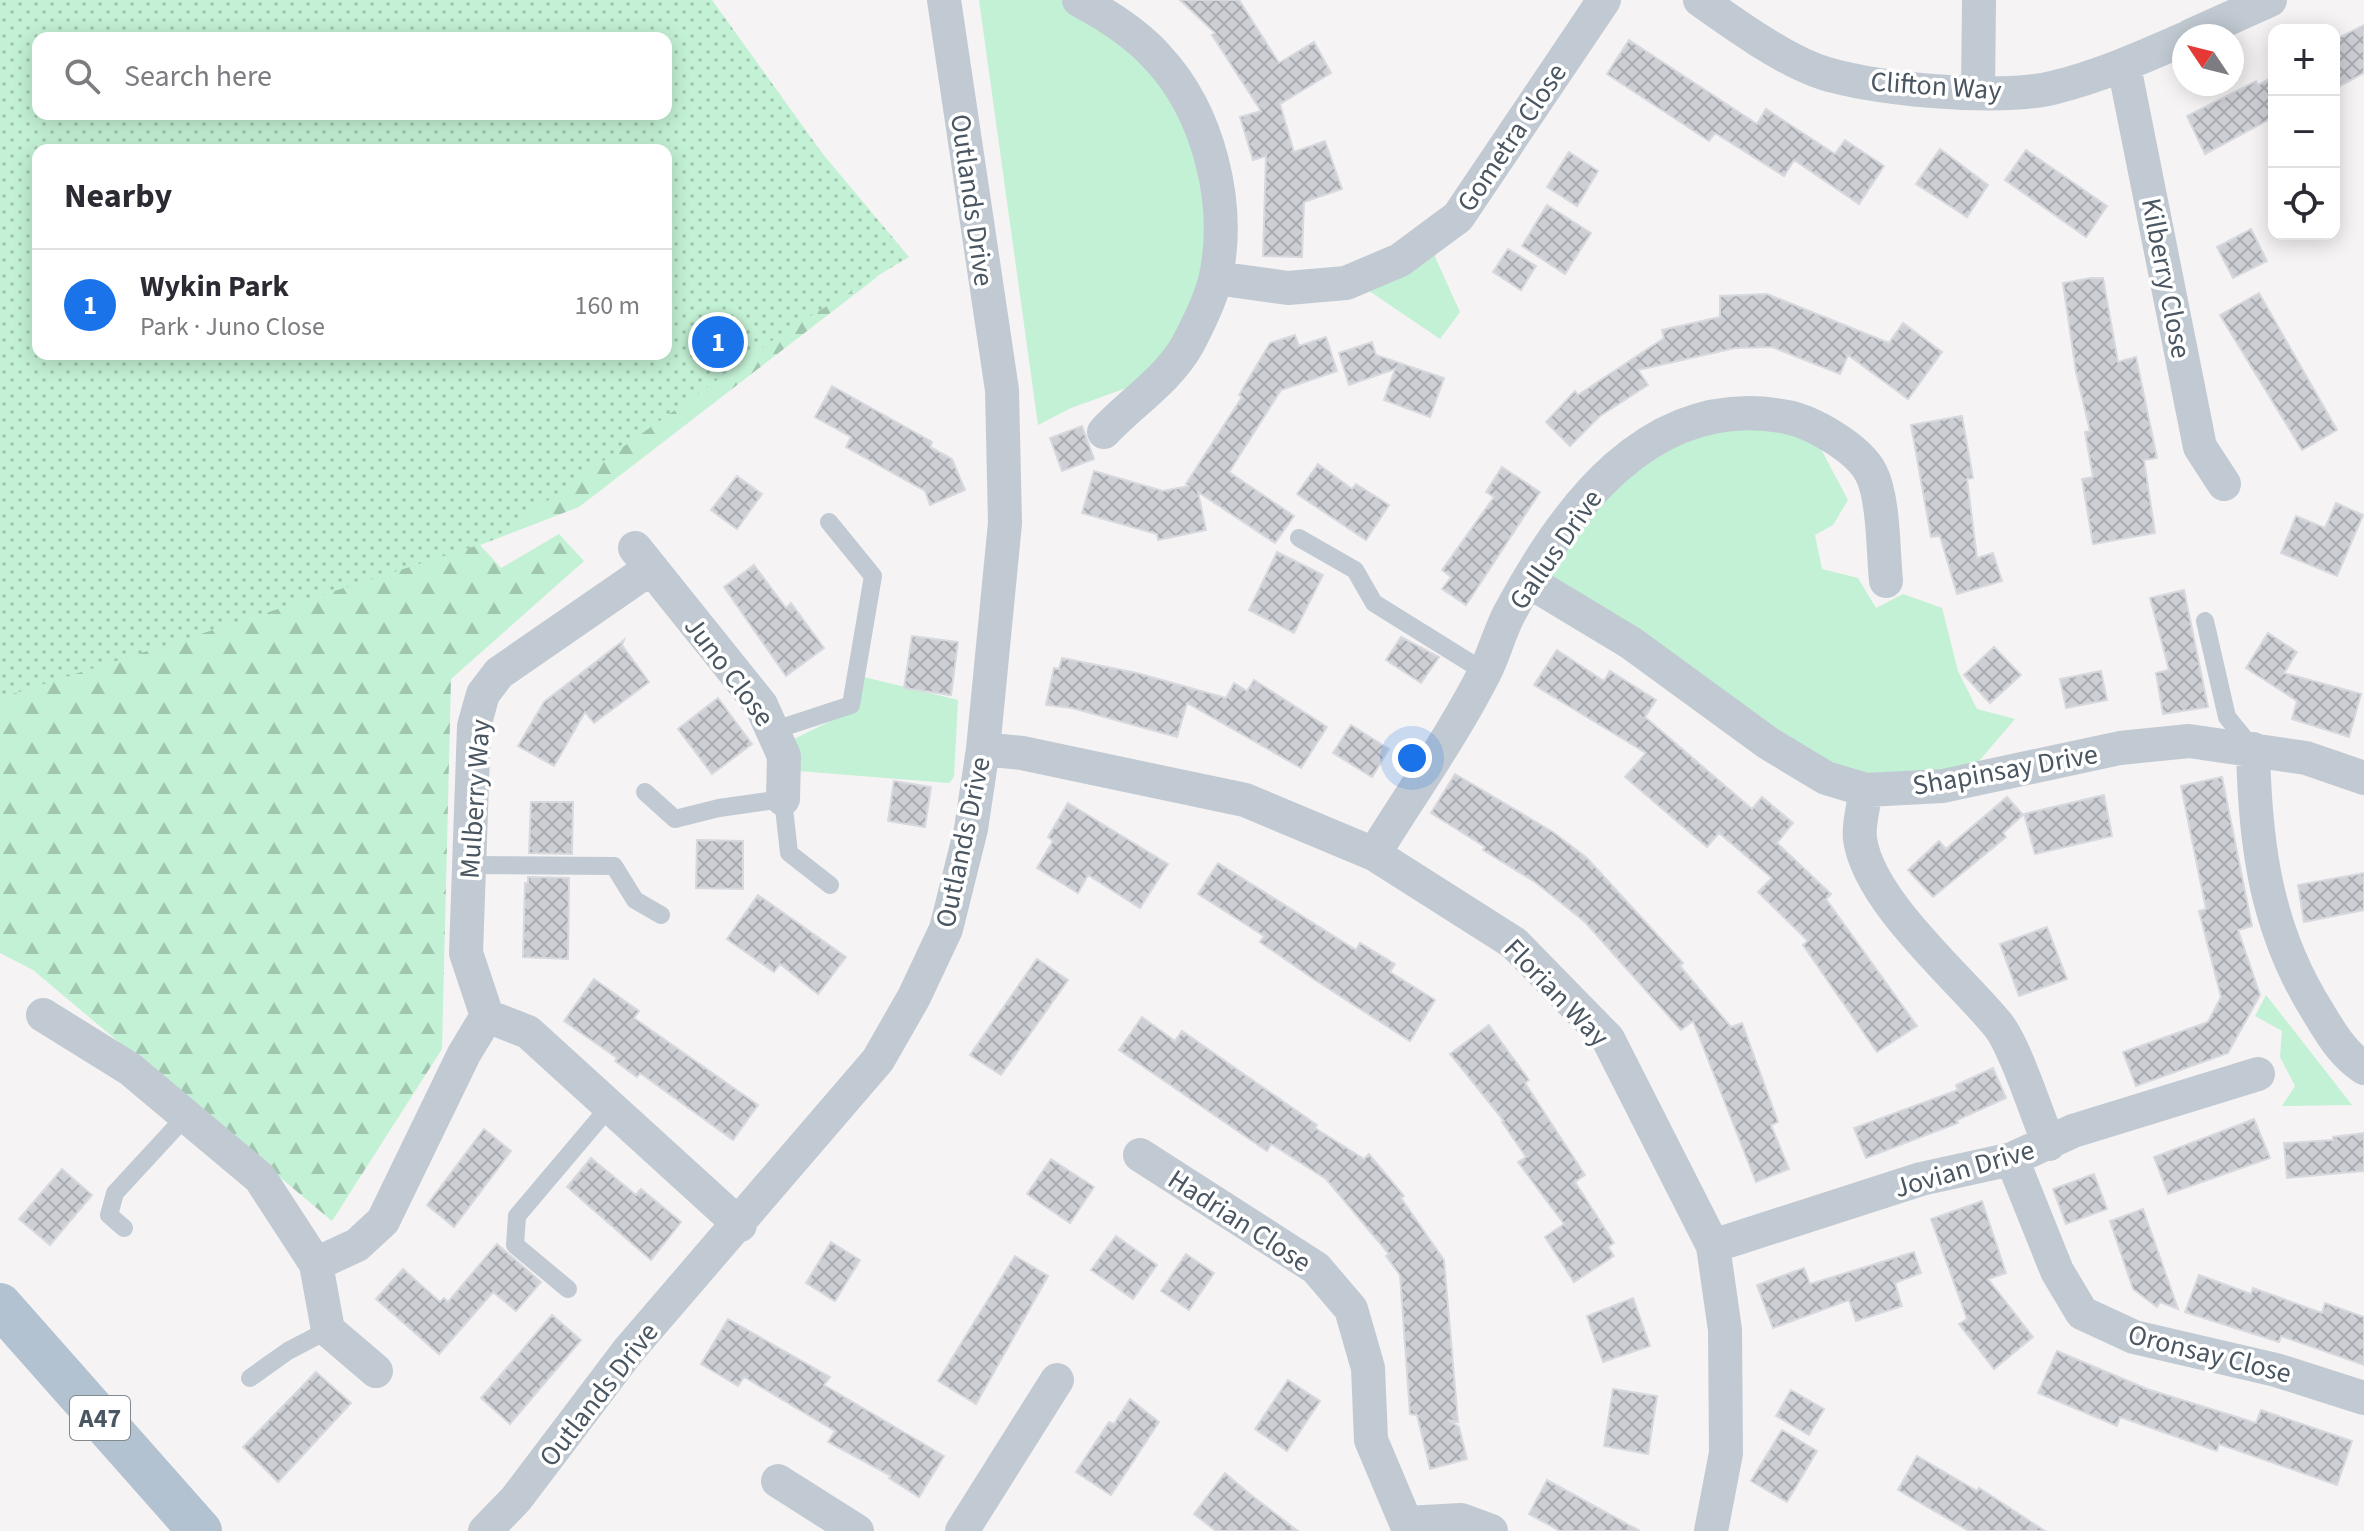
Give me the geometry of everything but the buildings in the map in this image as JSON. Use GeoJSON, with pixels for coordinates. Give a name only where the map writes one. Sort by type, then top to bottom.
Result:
{"type":"FeatureCollection","features":[{"type":"Feature","properties":{"kind":"main road","name":"A47"},"geometry":{"type":"LineString","coordinates":[[0,1305],[200,1531]]}},
{"type":"Feature","properties":{"kind":"street","name":"Outlands Drive"},"geometry":{"type":"LineString","coordinates":[[485,1531],[516,1499],[628,1351],[740,1225],[878,1060],[914,997],[946,929],[971,829],[983,749],[1005,523],[1002,390],[944,0]]}},
{"type":"Feature","properties":{"kind":"street"},"geometry":{"type":"LineString","coordinates":[[1079,0],[1158,57],[1198,118],[1210,151],[1220,234],[1216,278],[1188,343],[1168,373],[1134,400],[1104,432]]}},
{"type":"Feature","properties":{"kind":"street","name":"Gometra Close"},"geometry":{"type":"LineString","coordinates":[[1216,278],[1288,288],[1346,283],[1400,260],[1458,217],[1604,0]]}},
{"type":"Feature","properties":{"kind":"street","name":"Clifton Way"},"geometry":{"type":"LineString","coordinates":[[1700,0],[1815,70],[1889,86],[1978,93],[2049,89],[2124,66],[2172,44]]}},
{"type":"Feature","properties":{"kind":"street"},"geometry":{"type":"LineString","coordinates":[[1978,93],[1979,0]]}},
{"type":"Feature","properties":{"kind":"street"},"geometry":{"type":"LineString","coordinates":[[2217,24],[2270,0]]}},
{"type":"Feature","properties":{"kind":"street","name":"Kilberry Close"},"geometry":{"type":"LineString","coordinates":[[2124,66],[2200,447],[2224,484]]}},
{"type":"Feature","properties":{"kind":"street","name":"Gallus Drive"},"geometry":{"type":"LineString","coordinates":[[1374,854],[1485,672],[1508,617],[1555,538],[1589,494],[1632,451],[1678,428],[1729,414],[1774,414],[1825,429],[1871,472],[1886,581]]}},
{"type":"Feature","properties":{"kind":"street","name":"Juno Close"},"geometry":{"type":"LineString","coordinates":[[643,558],[761,705],[775,730],[784,756],[783,799]]}},
{"type":"Feature","properties":{"kind":"street","name":"Mulberry Way"},"geometry":{"type":"LineString","coordinates":[[487,1016],[466,953],[474,726],[483,694],[499,673],[643,558]]}},
{"type":"Feature","properties":{"kind":"street","name":"Shapinsay Drive"},"geometry":{"type":"LineString","coordinates":[[1530,582],[1631,643],[1768,743],[1826,778],[1866,790],[1943,786],[2120,748],[2189,741],[2306,758],[2364,778]]}},
{"type":"Feature","properties":{"kind":"street","name":"Florian Way"},"geometry":{"type":"LineString","coordinates":[[983,749],[1022,753],[1245,800],[1374,854],[1514,943],[1608,1039],[1713,1246],[1725,1330],[1726,1453],[1711,1531]]}},
{"type":"Feature","properties":{"kind":"street"},"geometry":{"type":"LineString","coordinates":[[2253,749],[2254,807],[2271,915],[2300,984],[2344,1054],[2364,1068]]}},
{"type":"Feature","properties":{"kind":"street"},"geometry":{"type":"LineString","coordinates":[[1866,790],[1860,836],[1866,862],[1880,887],[1937,959],[2000,1028],[2049,1144]]}},
{"type":"Feature","properties":{"kind":"street"},"geometry":{"type":"LineString","coordinates":[[43,1015],[130,1069],[260,1178],[316,1264],[328,1330],[376,1371]]}},
{"type":"Feature","properties":{"kind":"street"},"geometry":{"type":"LineString","coordinates":[[316,1264],[357,1245],[383,1221],[464,1054],[487,1016],[528,1032],[740,1225]]}},
{"type":"Feature","properties":{"kind":"street","name":"Jovian Drive"},"geometry":{"type":"LineString","coordinates":[[1713,1246],[1921,1179],[2012,1159],[2073,1131],[2258,1074]]}},
{"type":"Feature","properties":{"kind":"street","name":"Hadrian Close"},"geometry":{"type":"LineString","coordinates":[[1140,1155],[1316,1268],[1351,1309],[1368,1368],[1371,1440],[1397,1527],[1461,1520],[1491,1531]]}},
{"type":"Feature","properties":{"kind":"street","name":"Oronsay Close"},"geometry":{"type":"LineString","coordinates":[[2012,1159],[2057,1271],[2082,1313],[2134,1337],[2276,1370],[2364,1398]]}},
{"type":"Feature","properties":{"kind":"street"},"geometry":{"type":"LineString","coordinates":[[962,1531],[1057,1380]]}},
{"type":"Feature","properties":{"kind":"street"},"geometry":{"type":"LineString","coordinates":[[778,1481],[856,1531]]}},
{"type":"Feature","properties":{"kind":"lane"},"geometry":{"type":"LineString","coordinates":[[775,730],[851,705],[873,576],[829,522]]}},
{"type":"Feature","properties":{"kind":"lane"},"geometry":{"type":"LineString","coordinates":[[1299,538],[1355,570],[1374,603],[1485,672]]}},
{"type":"Feature","properties":{"kind":"lane"},"geometry":{"type":"LineString","coordinates":[[2205,621],[2227,717],[2253,749]]}},
{"type":"Feature","properties":{"kind":"lane"},"geometry":{"type":"LineString","coordinates":[[645,792],[675,819],[719,808],[783,799]]}},
{"type":"Feature","properties":{"kind":"lane","name":"Juno Close"},"geometry":{"type":"LineString","coordinates":[[783,799],[789,853],[830,885]]}},
{"type":"Feature","properties":{"kind":"lane"},"geometry":{"type":"LineString","coordinates":[[469,865],[614,866],[635,900],[661,915]]}},
{"type":"Feature","properties":{"kind":"lane"},"geometry":{"type":"LineString","coordinates":[[568,1289],[515,1245],[517,1216],[610,1106]]}},
{"type":"Feature","properties":{"kind":"lane"},"geometry":{"type":"LineString","coordinates":[[124,1228],[109,1215],[115,1193],[187,1115]]}},
{"type":"Feature","properties":{"kind":"lane"},"geometry":{"type":"LineString","coordinates":[[250,1378],[288,1351],[328,1330]]}},
{"type":"Feature","properties":{"kind":"green space"},"geometry":{"type":"Polygon","coordinates":[[[0,0],[712,0],[822,153],[909,257],[787,330],[491,541],[0,698],[0,0]]]}},
{"type":"Feature","properties":{"kind":"green space"},"geometry":{"type":"Polygon","coordinates":[[[710,0],[877,277],[579,507],[480,545],[501,568],[559,534],[584,561],[451,679],[442,1049],[332,1221],[33,970],[0,953],[0,610],[650,360],[672,360],[672,144],[666,144],[666,120],[672,120],[672,33],[710,0]]]}},
{"type":"Feature","properties":{"kind":"green space"},"geometry":{"type":"Polygon","coordinates":[[[979,0],[1065,0],[1184,94],[1216,278],[1168,373],[1071,408],[1038,425],[979,0]]]}},
{"type":"Feature","properties":{"kind":"green space"},"geometry":{"type":"Polygon","coordinates":[[[1427,239],[1460,312],[1440,339],[1353,280],[1427,239]]]}},
{"type":"Feature","properties":{"kind":"green space"},"geometry":{"type":"Polygon","coordinates":[[[1703,420],[1806,421],[1848,500],[1833,525],[1815,535],[1822,569],[1858,578],[1876,608],[1903,594],[1942,608],[1958,671],[1977,709],[2015,719],[1961,782],[1866,790],[1530,582],[1632,451],[1703,420]]]}},
{"type":"Feature","properties":{"kind":"green space"},"geometry":{"type":"Polygon","coordinates":[[[856,675],[958,700],[954,777],[949,783],[798,771],[788,742],[855,709],[856,675]]]}},
{"type":"Feature","properties":{"kind":"green space"},"geometry":{"type":"Polygon","coordinates":[[[2266,995],[2352,1105],[2282,1106],[2295,1086],[2280,1057],[2282,1031],[2255,1016],[2266,995]]]}},
{"type":"Feature","properties":{"kind":"place","name":"Wykin Park"},"geometry":{"type":"Point","coordinates":[718,342]}}]}
